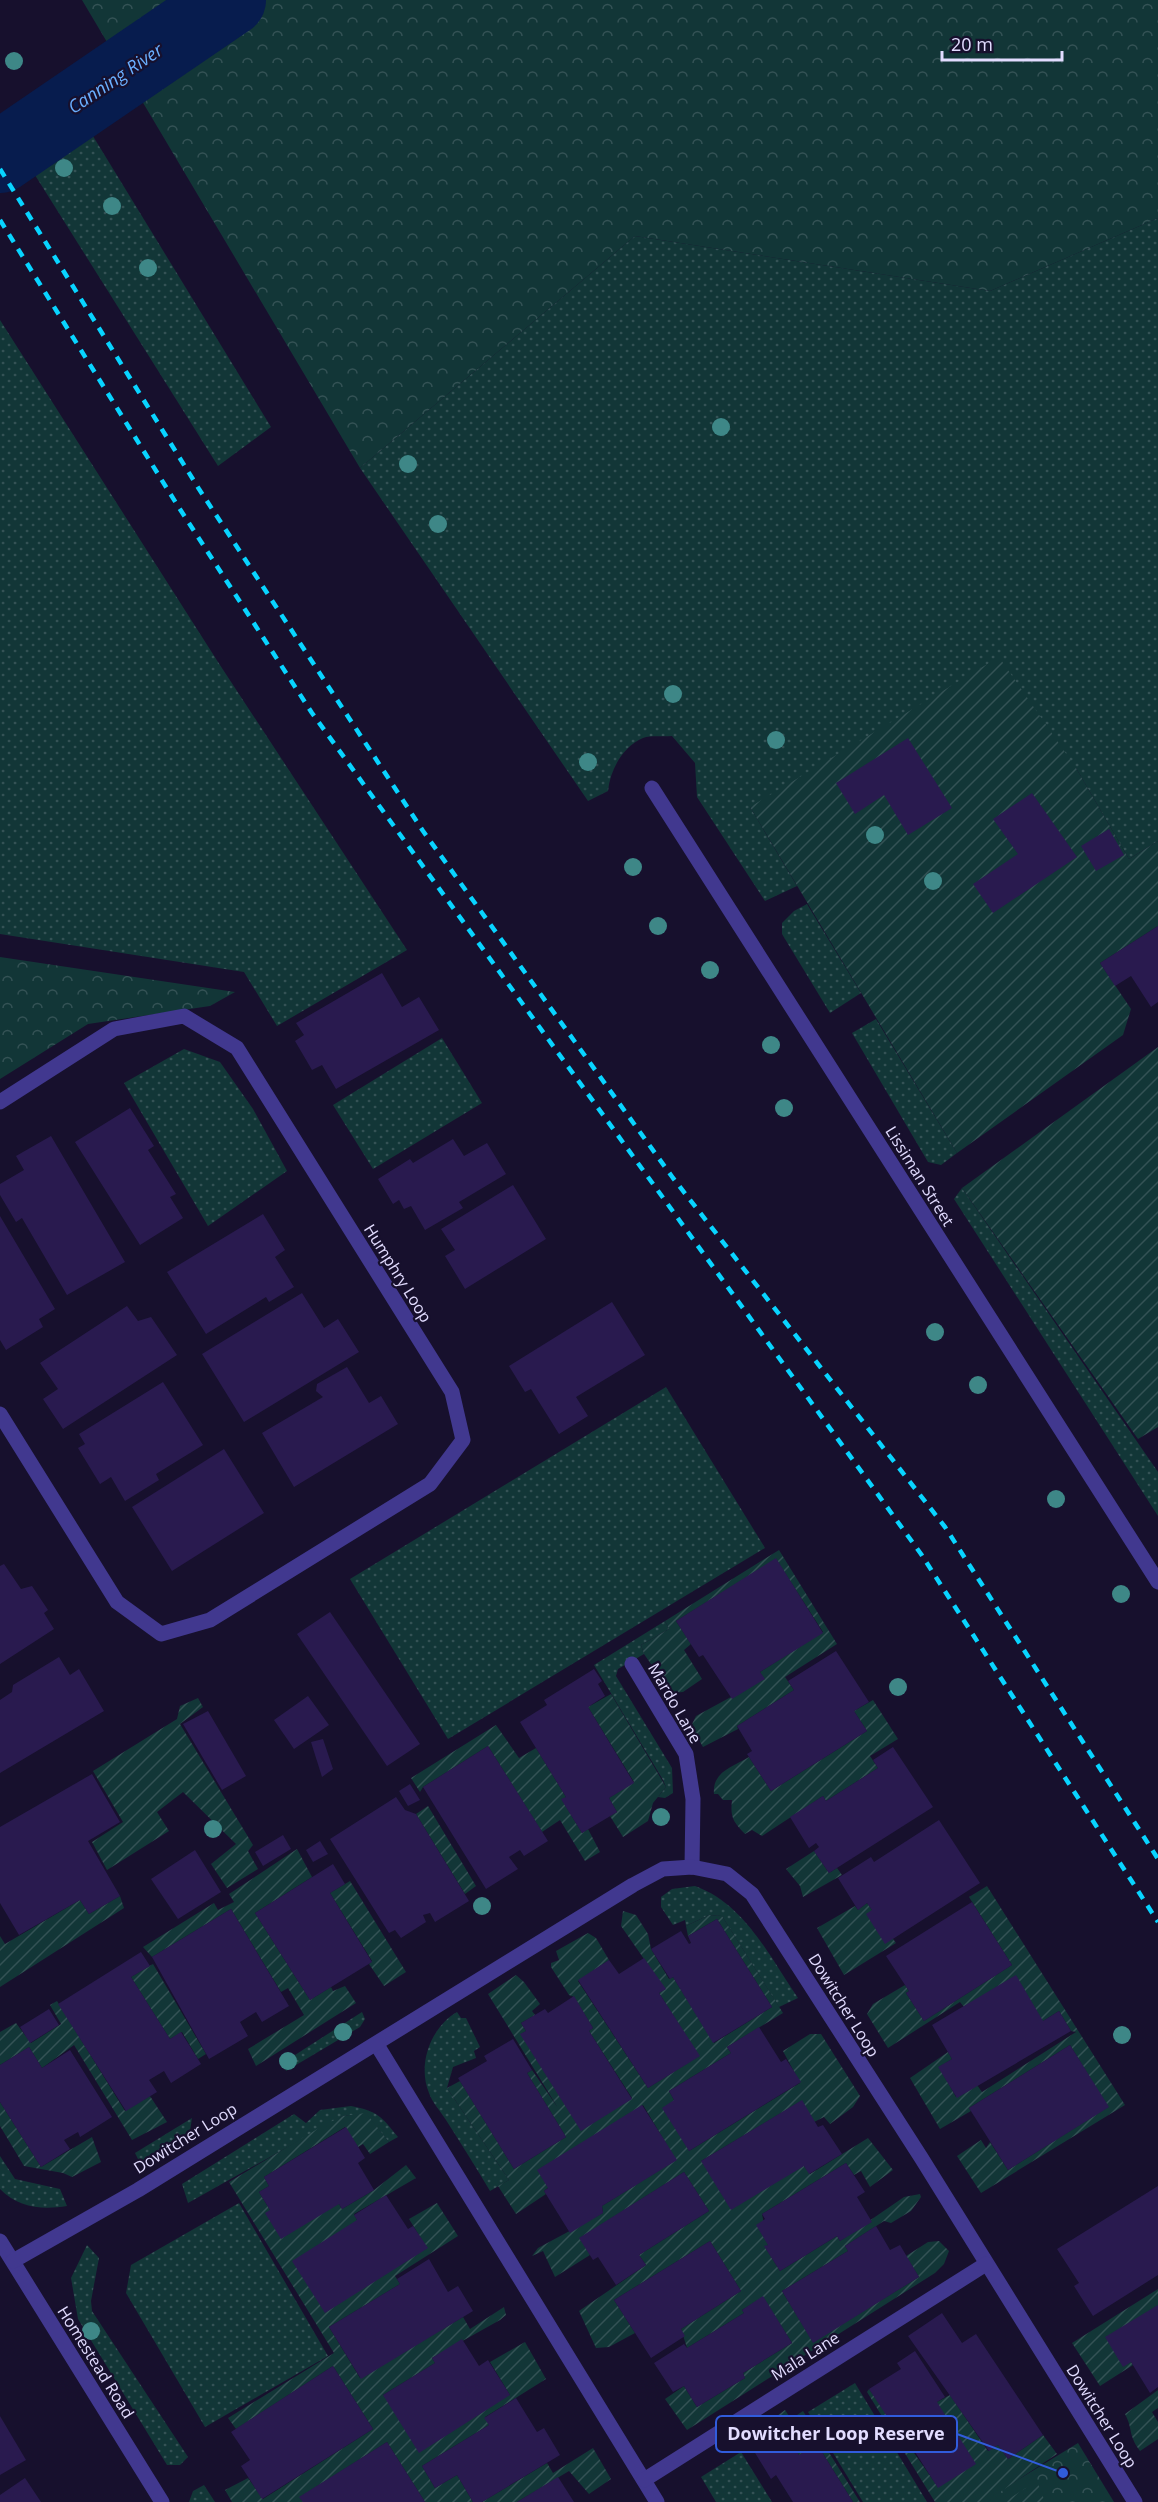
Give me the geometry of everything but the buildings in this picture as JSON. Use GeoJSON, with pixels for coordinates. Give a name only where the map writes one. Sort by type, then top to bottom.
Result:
{"type":"FeatureCollection","features":[{"type":"Feature","properties":{"kind":"street","name":"Lissiman Street"},"geometry":{"type":"LineString","coordinates":[[652,788],[1158,1582]]}},
{"type":"Feature","properties":{"kind":"street","name":"Humphry Loop"},"geometry":{"type":"LineString","coordinates":[[0,1102],[114,1029],[184,1016],[237,1048],[452,1392],[463,1440],[430,1484],[210,1620],[161,1634],[117,1602],[0,1414]]}},
{"type":"Feature","properties":{"kind":"street","name":"Mardo Lane"},"geometry":{"type":"LineString","coordinates":[[632,1664],[686,1754],[693,1799],[692,1867]]}},
{"type":"Feature","properties":{"kind":"street","name":"Dowitcher Loop"},"geometry":{"type":"LineString","coordinates":[[13,2261],[95,2216],[265,2110],[377,2045],[633,1885],[663,1869],[692,1867],[727,1874],[752,1894],[1135,2502]]}},
{"type":"Feature","properties":{"kind":"street"},"geometry":{"type":"LineString","coordinates":[[377,2045],[657,2502]]}},
{"type":"Feature","properties":{"kind":"street","name":"Homestead Road"},"geometry":{"type":"LineString","coordinates":[[0,2241],[162,2502]]}},
{"type":"Feature","properties":{"kind":"street","name":"Mala Lane"},"geometry":{"type":"LineString","coordinates":[[644,2480],[986,2264]]}},
{"type":"Feature","properties":{"kind":"green space"},"geometry":{"type":"Polygon","coordinates":[[[82,0],[1158,0],[1158,218],[990,291],[635,236],[360,468],[82,0]]]}},
{"type":"Feature","properties":{"kind":"green space"},"geometry":{"type":"Polygon","coordinates":[[[66,92],[271,427],[218,466],[6,129],[66,92]]]}},
{"type":"Feature","properties":{"kind":"green space"},"geometry":{"type":"Polygon","coordinates":[[[1158,218],[1158,841],[1129,859],[1076,768],[750,807],[797,886],[765,901],[697,797],[695,763],[672,736],[646,737],[629,747],[615,767],[608,791],[588,801],[360,468],[635,236],[990,291],[1158,218]]]}},
{"type":"Feature","properties":{"kind":"green space"},"geometry":{"type":"Polygon","coordinates":[[[0,320],[218,662],[407,950],[277,1026],[244,972],[0,934],[0,320]]]}},
{"type":"Feature","properties":{"kind":"green space"},"geometry":{"type":"Polygon","coordinates":[[[999,657],[1076,768],[1129,859],[1158,841],[1158,926],[1100,963],[1131,1009],[1123,1035],[957,1153],[750,807],[999,657]]]}},
{"type":"Feature","properties":{"kind":"green space"},"geometry":{"type":"Polygon","coordinates":[[[807,904],[861,993],[830,1013],[782,934],[782,923],[794,911],[807,904]]]}},
{"type":"Feature","properties":{"kind":"green space"},"geometry":{"type":"Polygon","coordinates":[[[0,957],[235,992],[210,1006],[88,1024],[0,1079],[0,957]]]}},
{"type":"Feature","properties":{"kind":"green space"},"geometry":{"type":"Polygon","coordinates":[[[876,1019],[957,1153],[941,1165],[928,1162],[852,1033],[876,1019]]]}},
{"type":"Feature","properties":{"kind":"green space"},"geometry":{"type":"Polygon","coordinates":[[[442,1038],[482,1103],[373,1169],[333,1105],[442,1038]]]}},
{"type":"Feature","properties":{"kind":"green space"},"geometry":{"type":"Polygon","coordinates":[[[1158,1047],[1158,1427],[1138,1439],[962,1188],[1158,1047]]]}},
{"type":"Feature","properties":{"kind":"green space"},"geometry":{"type":"Polygon","coordinates":[[[184,1049],[220,1062],[253,1109],[287,1171],[208,1226],[124,1083],[184,1049]]]}},
{"type":"Feature","properties":{"kind":"green space"},"geometry":{"type":"Polygon","coordinates":[[[962,1188],[1158,1472],[1158,1516],[954,1199],[962,1188]]]}},
{"type":"Feature","properties":{"kind":"green space"},"geometry":{"type":"Polygon","coordinates":[[[666,1387],[765,1548],[448,1739],[350,1579],[666,1387]]]}},
{"type":"Feature","properties":{"kind":"green space"},"geometry":{"type":"Polygon","coordinates":[[[779,1550],[837,1644],[785,1677],[794,1690],[737,1726],[738,1729],[703,1747],[691,1726],[696,1716],[764,1679],[760,1672],[823,1632],[776,1559],[676,1621],[691,1644],[684,1650],[702,1679],[683,1692],[671,1693],[644,1654],[641,1645],[669,1629],[665,1621],[779,1550]]]}},
{"type":"Feature","properties":{"kind":"green space"},"geometry":{"type":"Polygon","coordinates":[[[665,1621],[669,1629],[641,1645],[644,1654],[618,1669],[616,1676],[672,1768],[673,1793],[665,1798],[658,1797],[666,1787],[663,1780],[594,1665],[665,1621]]]}},
{"type":"Feature","properties":{"kind":"green space"},"geometry":{"type":"Polygon","coordinates":[[[611,1694],[666,1787],[653,1803],[648,1821],[623,1837],[610,1816],[617,1812],[609,1798],[634,1782],[588,1707],[611,1694]]]}},
{"type":"Feature","properties":{"kind":"green space"},"geometry":{"type":"Polygon","coordinates":[[[198,1698],[203,1707],[180,1724],[253,1845],[248,1851],[258,1869],[227,1888],[211,1864],[236,1844],[183,1792],[157,1812],[169,1831],[107,1870],[92,1842],[123,1822],[93,1771],[177,1719],[180,1706],[198,1698]]]}},
{"type":"Feature","properties":{"kind":"green space"},"geometry":{"type":"Polygon","coordinates":[[[873,1700],[898,1739],[870,1756],[878,1768],[826,1801],[823,1796],[762,1836],[752,1830],[745,1834],[733,1819],[732,1800],[723,1800],[718,1794],[714,1794],[716,1780],[720,1775],[749,1757],[771,1791],[867,1731],[854,1711],[873,1700]]]}},
{"type":"Feature","properties":{"kind":"green space"},"geometry":{"type":"Polygon","coordinates":[[[496,1725],[519,1758],[536,1748],[566,1797],[562,1800],[582,1833],[588,1829],[600,1852],[585,1861],[560,1820],[542,1832],[488,1746],[423,1787],[420,1792],[411,1778],[496,1725]]]}},
{"type":"Feature","properties":{"kind":"green space"},"geometry":{"type":"Polygon","coordinates":[[[428,1806],[476,1886],[465,1894],[416,1814],[428,1806]]]}},
{"type":"Feature","properties":{"kind":"green space"},"geometry":{"type":"Polygon","coordinates":[[[297,1849],[312,1877],[255,1913],[310,2000],[331,1987],[333,1991],[345,1986],[356,2003],[256,2066],[248,2049],[304,2015],[288,1988],[281,1992],[231,1909],[152,1957],[143,1947],[214,1903],[218,1910],[234,1902],[229,1894],[297,1849]]]}},
{"type":"Feature","properties":{"kind":"green space"},"geometry":{"type":"Polygon","coordinates":[[[814,1851],[829,1873],[837,1868],[842,1875],[803,1897],[800,1886],[786,1869],[814,1851]]]}},
{"type":"Feature","properties":{"kind":"green space"},"geometry":{"type":"Polygon","coordinates":[[[350,1881],[406,1972],[384,1986],[369,1964],[372,1961],[330,1893],[350,1881]]]}},
{"type":"Feature","properties":{"kind":"green space"},"geometry":{"type":"Polygon","coordinates":[[[695,1886],[713,1894],[742,1918],[766,1949],[798,1998],[779,2007],[722,1916],[709,1915],[686,1926],[685,1920],[673,1925],[661,1907],[661,1897],[672,1889],[695,1886]]]}},
{"type":"Feature","properties":{"kind":"green space"},"geometry":{"type":"Polygon","coordinates":[[[987,1886],[1125,2105],[981,2193],[957,2156],[981,2140],[986,2148],[990,2142],[1008,2170],[1108,2107],[1070,2045],[969,2108],[971,2111],[940,2129],[910,2078],[948,2052],[952,2059],[939,2067],[956,2097],[977,2085],[982,2092],[1076,2032],[1071,2031],[1059,2011],[1043,2021],[964,2007],[960,2002],[888,2048],[867,2014],[873,2004],[905,1985],[909,1991],[906,1993],[924,2021],[1012,1965],[969,1897],[987,1886]]]}},
{"type":"Feature","properties":{"kind":"green space"},"geometry":{"type":"Polygon","coordinates":[[[120,1896],[124,1908],[0,1987],[0,1936],[5,1944],[80,1900],[89,1914],[120,1896]]]}},
{"type":"Feature","properties":{"kind":"green space"},"geometry":{"type":"Polygon","coordinates":[[[867,1903],[896,1943],[844,1975],[817,1928],[855,1906],[858,1910],[867,1903]]]}},
{"type":"Feature","properties":{"kind":"green space"},"geometry":{"type":"Polygon","coordinates":[[[623,1911],[636,1915],[648,1934],[651,1949],[669,1979],[673,1977],[714,2043],[772,2007],[717,1919],[688,1936],[686,1926],[709,1915],[722,1916],[783,2013],[727,2047],[731,2053],[669,2091],[674,2100],[689,2151],[800,2083],[783,2051],[810,2034],[821,2034],[860,2096],[853,2107],[830,2124],[824,2117],[814,2122],[801,2101],[701,2161],[804,2166],[810,2174],[868,2138],[893,2170],[870,2187],[861,2171],[854,2175],[846,2163],[762,2214],[768,2245],[765,2247],[780,2271],[837,2236],[840,2241],[904,2197],[920,2194],[921,2197],[911,2211],[891,2223],[884,2221],[845,2246],[848,2251],[782,2291],[813,2342],[919,2277],[906,2256],[928,2242],[939,2241],[949,2251],[944,2264],[935,2273],[687,2430],[665,2399],[684,2386],[697,2407],[745,2378],[743,2373],[792,2343],[763,2297],[742,2310],[744,2313],[687,2348],[681,2329],[741,2291],[710,2241],[614,2300],[635,2333],[609,2347],[596,2348],[579,2311],[646,2265],[639,2255],[709,2211],[684,2172],[580,2238],[590,2255],[555,2277],[543,2251],[532,2256],[538,2248],[603,2213],[602,2206],[676,2160],[643,2105],[544,2191],[546,2194],[516,2214],[498,2186],[509,2180],[447,2088],[460,2081],[514,2169],[566,2137],[527,2073],[532,2070],[558,2108],[488,1994],[516,1975],[540,2004],[532,2011],[535,2015],[521,2023],[526,2031],[521,2034],[581,2130],[632,2098],[589,2031],[593,2028],[574,1997],[569,1995],[551,1967],[551,1963],[559,1960],[556,1951],[588,1933],[596,1938],[609,1960],[578,1981],[648,2088],[699,2056],[659,1993],[665,1989],[621,1926],[623,1911]]]}},
{"type":"Feature","properties":{"kind":"green space"},"geometry":{"type":"Polygon","coordinates":[[[153,1964],[206,2054],[198,2059],[182,2032],[170,2039],[131,1977],[153,1964]]]}},
{"type":"Feature","properties":{"kind":"green space"},"geometry":{"type":"Polygon","coordinates":[[[57,2001],[125,2111],[150,2096],[167,2122],[132,2140],[74,2045],[42,2068],[29,2047],[0,2065],[0,2032],[16,2023],[31,2043],[61,2024],[50,2005],[57,2001]]]}},
{"type":"Feature","properties":{"kind":"green space"},"geometry":{"type":"Polygon","coordinates":[[[362,2012],[365,2019],[360,2027],[286,2071],[284,2062],[362,2012]]]}},
{"type":"Feature","properties":{"kind":"green space"},"geometry":{"type":"Polygon","coordinates":[[[457,2012],[461,2018],[466,2018],[480,2047],[474,2051],[476,2058],[453,2067],[447,2088],[509,2180],[490,2191],[432,2100],[426,2082],[425,2070],[429,2047],[440,2027],[457,2012]]]}},
{"type":"Feature","properties":{"kind":"green space"},"geometry":{"type":"Polygon","coordinates":[[[0,2102],[41,2167],[92,2137],[101,2162],[72,2177],[63,2173],[24,2166],[0,2126],[0,2102]]]}},
{"type":"Feature","properties":{"kind":"green space"},"geometry":{"type":"Polygon","coordinates":[[[351,2106],[379,2116],[398,2137],[389,2142],[366,2114],[343,2116],[188,2203],[182,2184],[294,2114],[306,2123],[320,2110],[351,2106]]]}},
{"type":"Feature","properties":{"kind":"green space"},"geometry":{"type":"Polygon","coordinates":[[[366,2113],[389,2142],[370,2154],[363,2144],[358,2147],[345,2127],[264,2177],[269,2186],[259,2192],[270,2210],[339,2204],[342,2209],[374,2190],[406,2165],[416,2178],[354,2214],[357,2220],[427,2248],[409,2219],[437,2203],[458,2236],[395,2276],[400,2284],[329,2327],[360,2378],[463,2317],[470,2329],[504,2307],[506,2315],[500,2320],[432,2358],[435,2363],[383,2395],[510,2395],[490,2362],[525,2342],[546,2379],[485,2417],[489,2425],[422,2466],[435,2488],[457,2475],[473,2502],[425,2502],[387,2442],[300,2497],[303,2502],[232,2502],[225,2490],[248,2478],[263,2499],[373,2429],[333,2366],[236,2429],[228,2418],[334,2353],[229,2182],[324,2125],[343,2116],[366,2113]]]}},
{"type":"Feature","properties":{"kind":"green space"},"geometry":{"type":"Polygon","coordinates":[[[192,2118],[190,2131],[145,2162],[138,2159],[135,2153],[192,2118]]]}},
{"type":"Feature","properties":{"kind":"green space"},"geometry":{"type":"Polygon","coordinates":[[[0,2156],[15,2179],[60,2189],[67,2206],[49,2208],[31,2206],[7,2195],[0,2189],[0,2156]]]}},
{"type":"Feature","properties":{"kind":"green space"},"geometry":{"type":"Polygon","coordinates":[[[239,2203],[328,2356],[205,2427],[126,2293],[131,2265],[239,2203]]]}},
{"type":"Feature","properties":{"kind":"green space"},"geometry":{"type":"Polygon","coordinates":[[[87,2245],[99,2258],[91,2301],[92,2311],[188,2457],[180,2465],[167,2465],[78,2319],[71,2278],[87,2245]]]}},
{"type":"Feature","properties":{"kind":"green space"},"geometry":{"type":"Polygon","coordinates":[[[1158,2289],[1158,2305],[1131,2362],[1133,2365],[1100,2386],[1072,2343],[1158,2289]]]}},
{"type":"Feature","properties":{"kind":"green space"},"geometry":{"type":"Polygon","coordinates":[[[855,2383],[927,2502],[863,2502],[808,2412],[855,2383]]]}},
{"type":"Feature","properties":{"kind":"green space"},"geometry":{"type":"Polygon","coordinates":[[[869,2389],[938,2487],[937,2402],[950,2395],[988,2451],[998,2445],[1008,2459],[1043,2435],[1057,2454],[985,2502],[935,2502],[867,2392],[869,2389]]]}},
{"type":"Feature","properties":{"kind":"green space"},"geometry":{"type":"Polygon","coordinates":[[[1158,2390],[1158,2408],[1152,2412],[1158,2422],[1158,2439],[1140,2451],[1134,2441],[1125,2414],[1158,2390]]]}},
{"type":"Feature","properties":{"kind":"green space"},"geometry":{"type":"Polygon","coordinates":[[[785,2410],[791,2419],[803,2411],[860,2502],[853,2502],[817,2444],[799,2455],[774,2418],[785,2410]]]}},
{"type":"Feature","properties":{"kind":"green space"},"geometry":{"type":"Polygon","coordinates":[[[1078,2443],[1114,2502],[982,2502],[1078,2443]]]}},
{"type":"Feature","properties":{"kind":"green space"},"geometry":{"type":"Polygon","coordinates":[[[593,2448],[611,2479],[589,2494],[569,2471],[517,2502],[482,2502],[547,2463],[553,2473],[593,2448]]]}},
{"type":"Feature","properties":{"kind":"green space"},"geometry":{"type":"Polygon","coordinates":[[[741,2452],[772,2502],[716,2502],[701,2477],[741,2452]]]}},
{"type":"Feature","properties":{"kind":"green space"},"geometry":{"type":"Polygon","coordinates":[[[1037,2481],[1045,2502],[1004,2502],[1037,2481]]]}},
{"type":"Feature","properties":{"kind":"green space"},"geometry":{"type":"Polygon","coordinates":[[[204,2485],[215,2502],[189,2502],[193,2491],[204,2485]]]}},
{"type":"Feature","properties":{"kind":"waterway","name":"Canning River"},"geometry":{"type":"LineString","coordinates":[[0,157],[230,0]]}},
{"type":"Feature","properties":{"kind":"railway"},"geometry":{"type":"LineString","coordinates":[[0,169],[199,489],[423,831],[673,1178],[945,1527],[1158,1859]]}},
{"type":"Feature","properties":{"kind":"railway"},"geometry":{"type":"LineString","coordinates":[[0,220],[176,503],[312,713],[921,1554],[1158,1922]]}},
{"type":"Feature","properties":{"kind":"place","name":"Dowitcher Loop Reserve"},"geometry":{"type":"Point","coordinates":[1063,2473]}}]}
